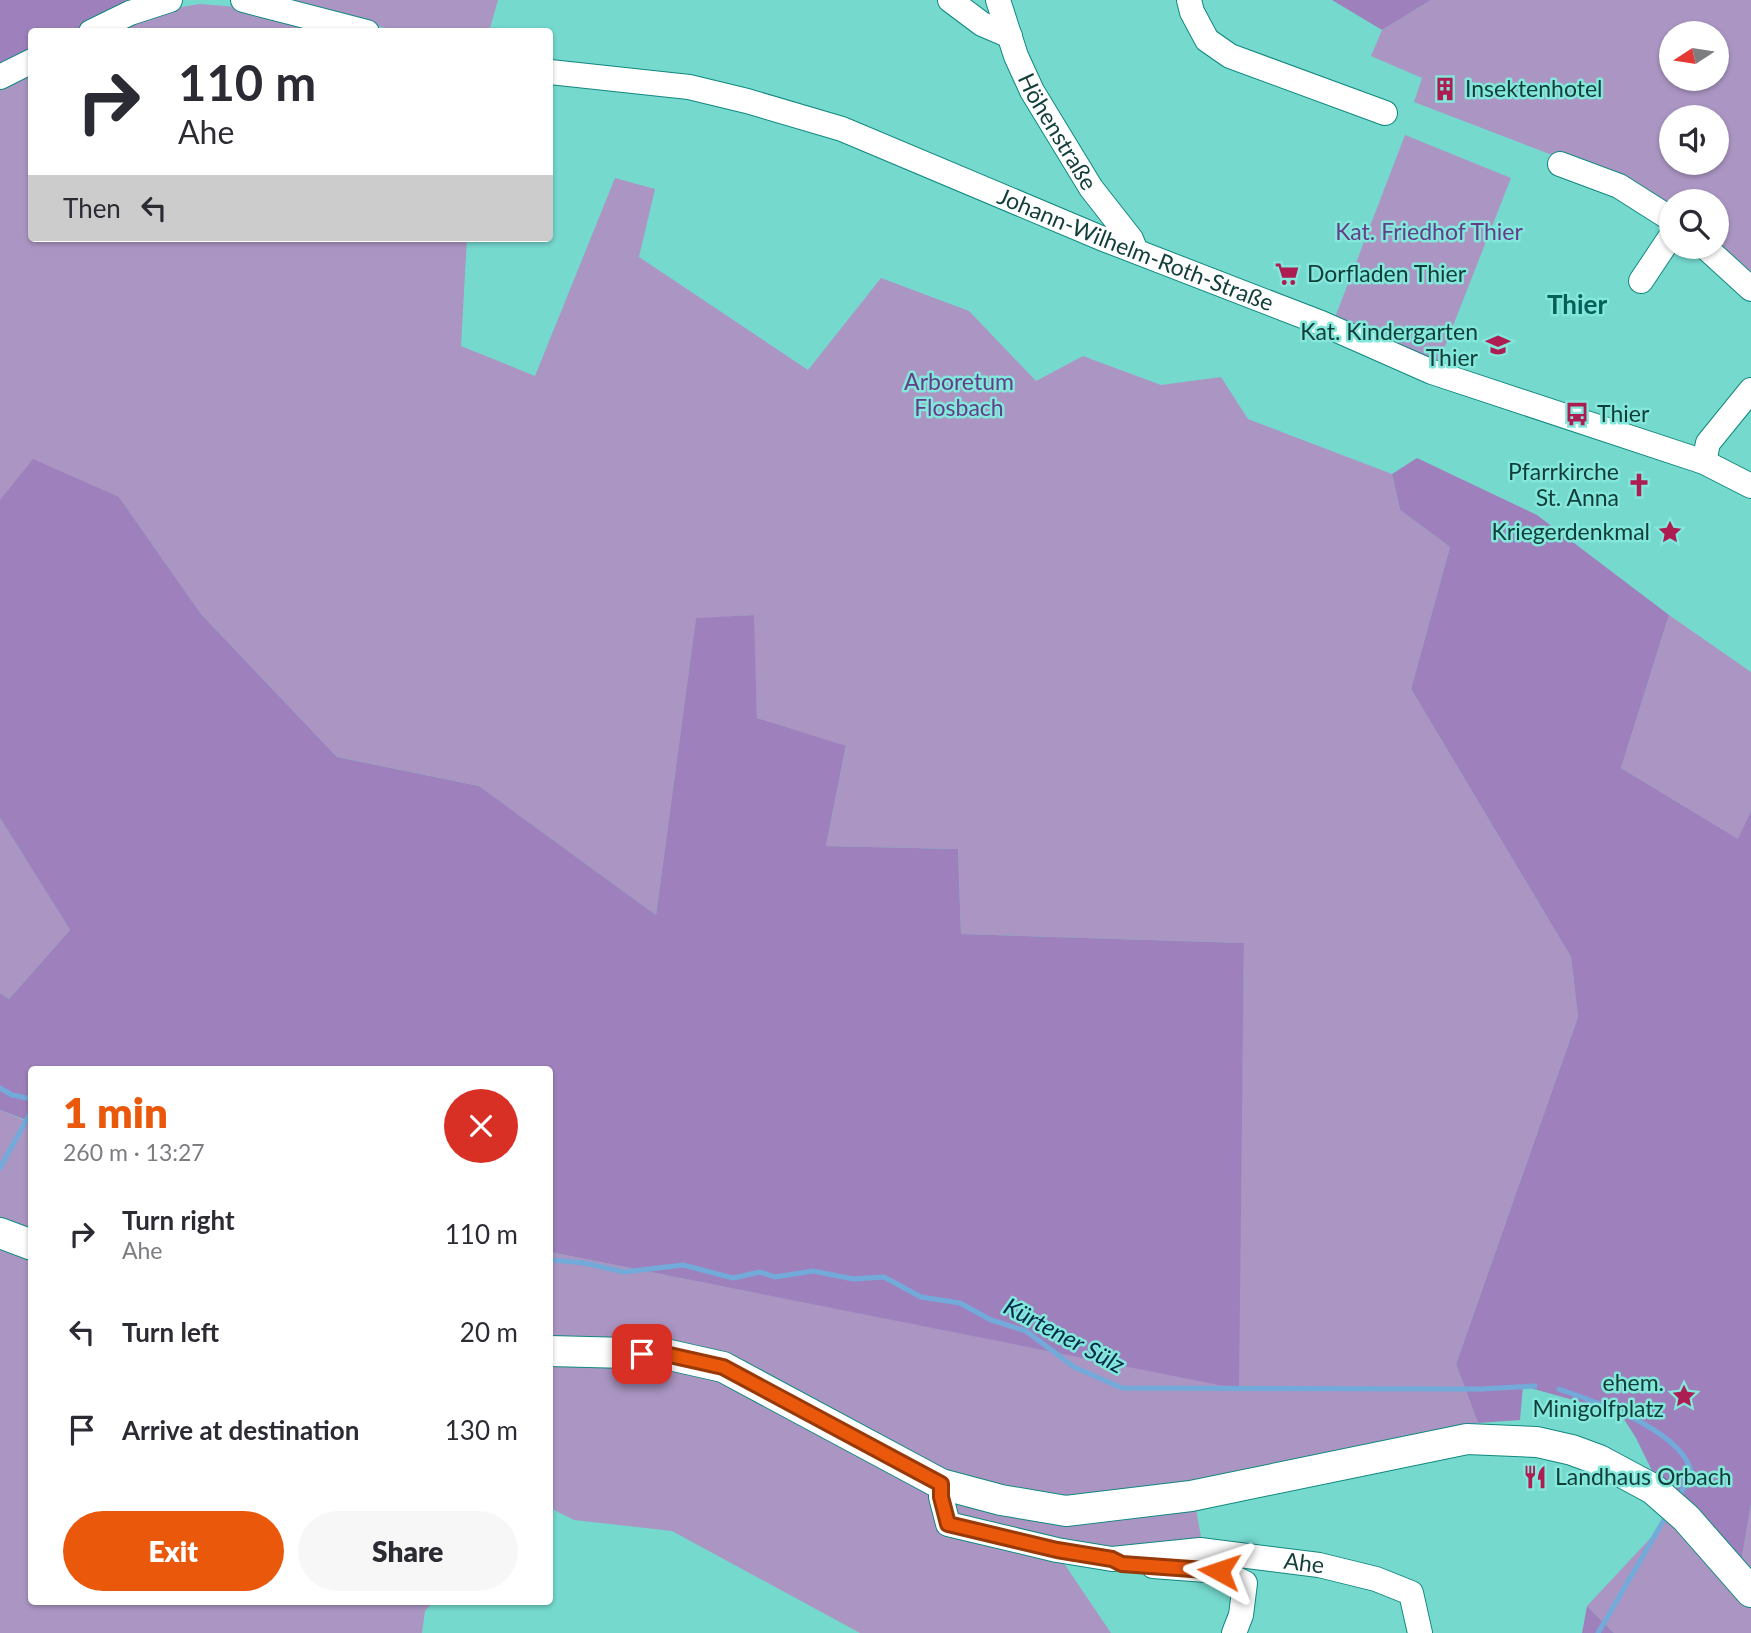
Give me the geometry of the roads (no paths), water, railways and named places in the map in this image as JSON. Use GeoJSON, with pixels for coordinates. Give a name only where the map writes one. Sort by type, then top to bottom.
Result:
{"type":"FeatureCollection","features":[{"type":"Feature","properties":{"kind":"main road"},"geometry":{"type":"LineString","coordinates":[[0,1233],[28,1244]]}},
{"type":"Feature","properties":{"kind":"main road"},"geometry":{"type":"LineString","coordinates":[[553,1351],[665,1354],[723,1367],[941,1484],[1001,1500],[1066,1511],[1191,1496],[1467,1439],[1536,1442],[1600,1460],[1653,1489],[1686,1518],[1751,1592]]}},
{"type":"Feature","properties":{"kind":"street"},"geometry":{"type":"LineString","coordinates":[[99,28],[130,13],[170,0]]}},
{"type":"Feature","properties":{"kind":"street"},"geometry":{"type":"LineString","coordinates":[[243,0],[352,28]]}},
{"type":"Feature","properties":{"kind":"street"},"geometry":{"type":"LineString","coordinates":[[950,0],[982,24],[1010,36]]}},
{"type":"Feature","properties":{"kind":"street","name":"Höhenstraße"},"geometry":{"type":"LineString","coordinates":[[998,0],[1023,73],[1091,188],[1131,239],[1136,251]]}},
{"type":"Feature","properties":{"kind":"street"},"geometry":{"type":"LineString","coordinates":[[1189,0],[1206,40],[1230,56],[1385,113]]}},
{"type":"Feature","properties":{"kind":"street"},"geometry":{"type":"LineString","coordinates":[[0,77],[28,63]]}},
{"type":"Feature","properties":{"kind":"street","name":"Johann-Wilhelm-Roth-Straße"},"geometry":{"type":"LineString","coordinates":[[553,72],[689,87],[842,129],[1136,251],[1321,323],[1432,372],[1704,462],[1751,486]]}},
{"type":"Feature","properties":{"kind":"street"},"geometry":{"type":"LineString","coordinates":[[1560,164],[1619,186],[1659,211]]}},
{"type":"Feature","properties":{"kind":"street"},"geometry":{"type":"LineString","coordinates":[[1641,281],[1659,254]]}},
{"type":"Feature","properties":{"kind":"street"},"geometry":{"type":"LineString","coordinates":[[1717,259],[1751,289]]}},
{"type":"Feature","properties":{"kind":"street"},"geometry":{"type":"LineString","coordinates":[[1704,462],[1708,443],[1751,390]]}},
{"type":"Feature","properties":{"kind":"street","name":"Ahe"},"geometry":{"type":"LineString","coordinates":[[941,1484],[941,1497],[948,1524],[1057,1550],[1112,1559],[1200,1550],[1319,1565],[1377,1579],[1412,1593],[1420,1633]]}},
{"type":"Feature","properties":{"kind":"street","name":"Ahe"},"geometry":{"type":"LineString","coordinates":[[1112,1559],[1122,1564],[1219,1571],[1245,1583],[1241,1615],[1234,1633]]}},
{"type":"Feature","properties":{"kind":"waterway","name":"Kürtener Sülz"},"geometry":{"type":"LineString","coordinates":[[0,1088],[12,1095],[28,1098]]}},
{"type":"Feature","properties":{"kind":"waterway"},"geometry":{"type":"LineString","coordinates":[[0,1168],[28,1117]]}},
{"type":"Feature","properties":{"kind":"waterway","name":"Kürtener Sülz"},"geometry":{"type":"LineString","coordinates":[[553,1260],[584,1263],[624,1272],[683,1265],[733,1278],[760,1272],[775,1277],[813,1271],[853,1279],[884,1277],[921,1297],[960,1303],[991,1320],[1026,1331],[1074,1367],[1122,1388],[1481,1389],[1535,1386]]}},
{"type":"Feature","properties":{"kind":"waterway","name":"Kürtener Sülz"},"geometry":{"type":"LineString","coordinates":[[1559,1389],[1616,1410],[1656,1431],[1672,1444],[1685,1458],[1692,1474],[1677,1499]]}},
{"type":"Feature","properties":{"kind":"waterway","name":"Kürtener Sülz"},"geometry":{"type":"LineString","coordinates":[[1598,1633],[1668,1513]]}},
{"type":"Feature","properties":{"kind":"place","name":"Insektenhotel"},"geometry":{"type":"Point","coordinates":[1445,89]}},
{"type":"Feature","properties":{"kind":"place","name":"Dorfladen Thier"},"geometry":{"type":"Point","coordinates":[1287,274]}},
{"type":"Feature","properties":{"kind":"place","name":"Kat. Kindergarten Thier"},"geometry":{"type":"Point","coordinates":[1498,345]}},
{"type":"Feature","properties":{"kind":"place","name":"Thier"},"geometry":{"type":"Point","coordinates":[1577,414]}},
{"type":"Feature","properties":{"kind":"place","name":"Pfarrkirche St. Anna"},"geometry":{"type":"Point","coordinates":[1639,485]}},
{"type":"Feature","properties":{"kind":"place","name":"Kriegerdenkmal"},"geometry":{"type":"Point","coordinates":[1670,532]}},
{"type":"Feature","properties":{"kind":"place","name":"ehem. Minigolfplatz"},"geometry":{"type":"Point","coordinates":[1684,1396]}},
{"type":"Feature","properties":{"kind":"place","name":"Landhaus Orbach"},"geometry":{"type":"Point","coordinates":[1535,1477]}},
{"type":"Feature","properties":{"kind":"district","name":"Thier"},"geometry":{"type":"Point","coordinates":[1577,305]}},
{"type":"Feature","properties":{"kind":"park label","name":"Kat. Friedhof Thier"},"geometry":{"type":"Point","coordinates":[1429,232]}},
{"type":"Feature","properties":{"kind":"park label","name":"Arboretum Flosbach"},"geometry":{"type":"Point","coordinates":[959,395]}}]}
